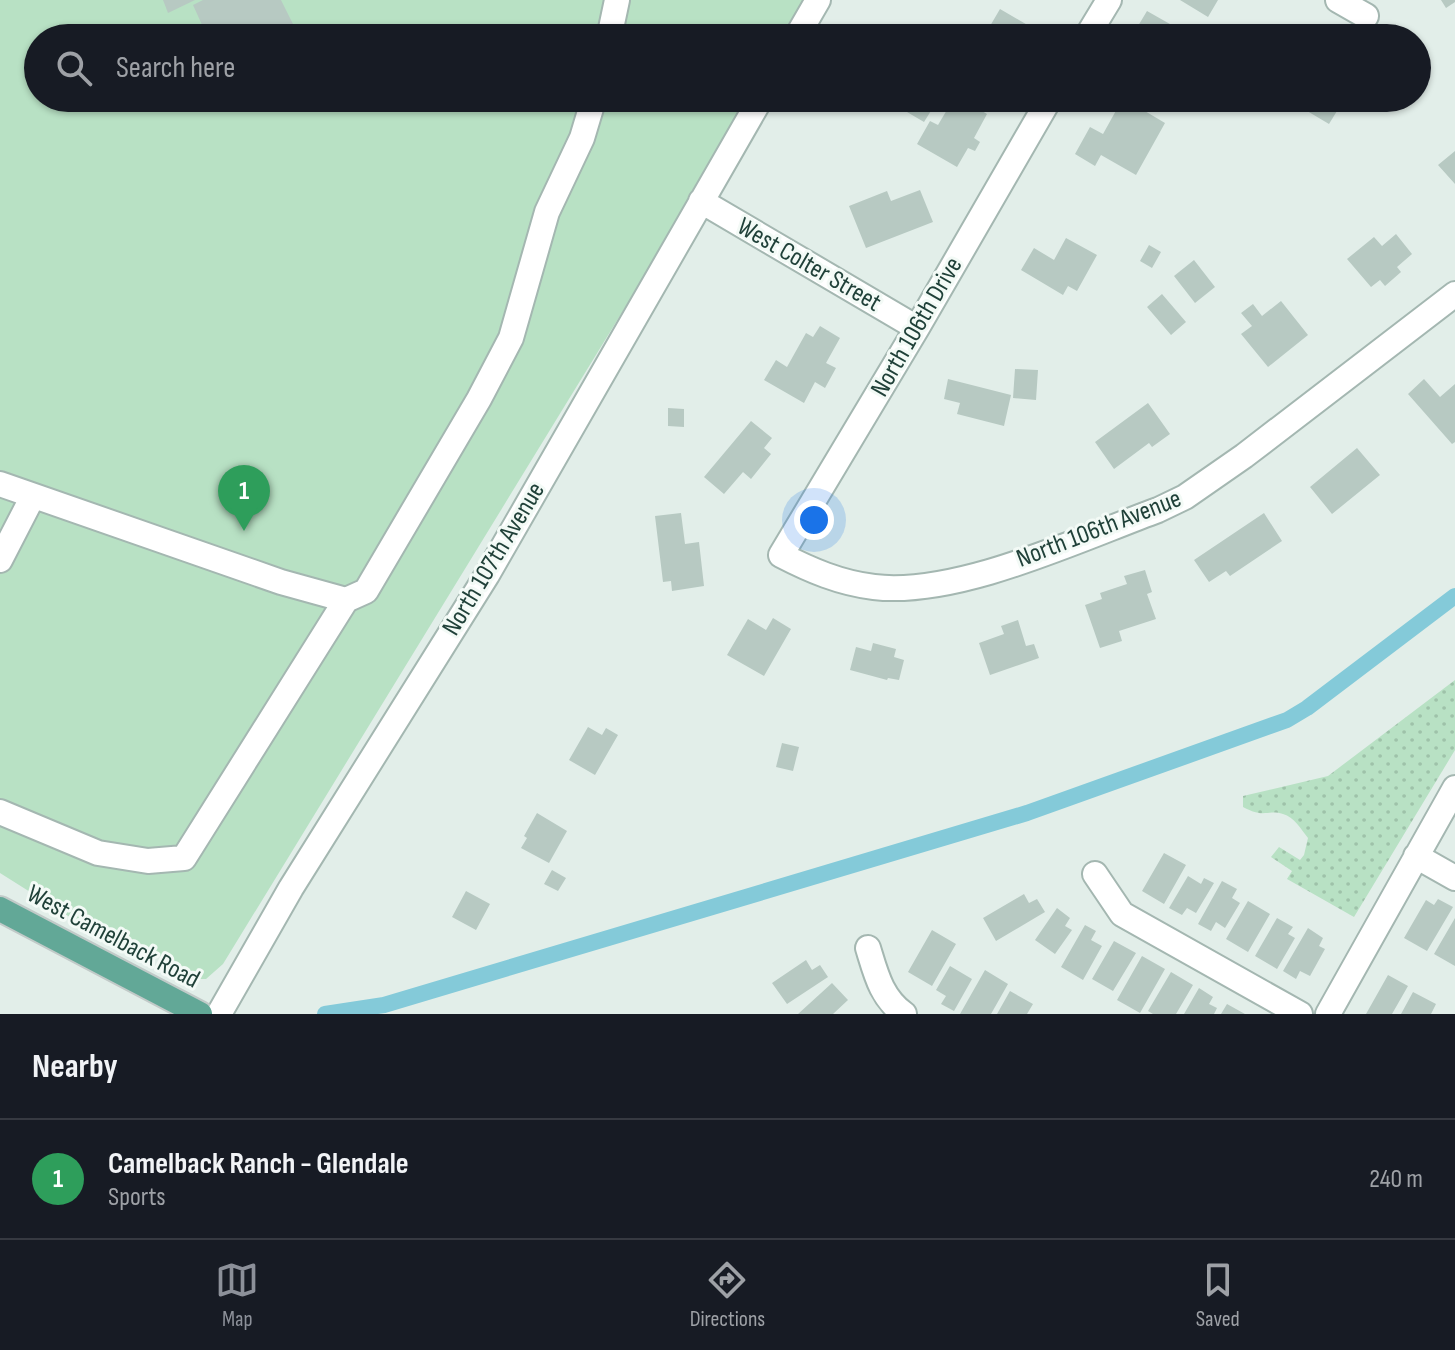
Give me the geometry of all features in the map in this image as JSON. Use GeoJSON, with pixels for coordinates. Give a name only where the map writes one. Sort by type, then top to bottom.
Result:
{"type":"FeatureCollection","features":[{"type":"Feature","properties":{"kind":"main road","name":"West Camelback Road"},"geometry":{"type":"LineString","coordinates":[[0,909],[200,1014]]}},
{"type":"Feature","properties":{"kind":"street"},"geometry":{"type":"LineString","coordinates":[[612,24],[617,0]]}},
{"type":"Feature","properties":{"kind":"street"},"geometry":{"type":"LineString","coordinates":[[804,24],[818,0]]}},
{"type":"Feature","properties":{"kind":"street"},"geometry":{"type":"LineString","coordinates":[[1094,24],[1109,0]]}},
{"type":"Feature","properties":{"kind":"street"},"geometry":{"type":"LineString","coordinates":[[1338,0],[1366,16]]}},
{"type":"Feature","properties":{"kind":"street"},"geometry":{"type":"LineString","coordinates":[[0,812],[98,853],[148,861],[184,858],[346,600],[366,591],[479,399],[511,338],[547,212],[582,138],[590,112]]}},
{"type":"Feature","properties":{"kind":"street","name":"North 107th Avenue"},"geometry":{"type":"LineString","coordinates":[[219,1014],[291,888],[487,575],[753,112]]}},
{"type":"Feature","properties":{"kind":"street","name":"North 106th Drive"},"geometry":{"type":"LineString","coordinates":[[781,555],[1042,112]]}},
{"type":"Feature","properties":{"kind":"street","name":"West Colter Street"},"geometry":{"type":"LineString","coordinates":[[701,201],[917,328]]}},
{"type":"Feature","properties":{"kind":"street","name":"North 106th Avenue"},"geometry":{"type":"LineString","coordinates":[[781,555],[839,580],[874,587],[905,588],[944,583],[983,573],[1158,510],[1185,497],[1244,456],[1455,294]]}},
{"type":"Feature","properties":{"kind":"street"},"geometry":{"type":"LineString","coordinates":[[0,484],[281,582],[346,600]]}},
{"type":"Feature","properties":{"kind":"street"},"geometry":{"type":"LineString","coordinates":[[0,560],[33,496]]}},
{"type":"Feature","properties":{"kind":"street"},"geometry":{"type":"LineString","coordinates":[[1328,1014],[1455,788]]}},
{"type":"Feature","properties":{"kind":"street"},"geometry":{"type":"LineString","coordinates":[[1416,856],[1455,878]]}},
{"type":"Feature","properties":{"kind":"street"},"geometry":{"type":"LineString","coordinates":[[1095,874],[1122,914],[1300,1014]]}},
{"type":"Feature","properties":{"kind":"street"},"geometry":{"type":"LineString","coordinates":[[868,948],[878,983],[887,998],[904,1014]]}},
{"type":"Feature","properties":{"kind":"green space"},"geometry":{"type":"Polygon","coordinates":[[[0,0],[807,0],[793,24],[24,24],[24,112],[742,112],[223,964],[206,979],[189,979],[149,948],[108,927],[73,919],[0,873],[0,0]]]}},
{"type":"Feature","properties":{"kind":"green space"},"geometry":{"type":"Polygon","coordinates":[[[1455,680],[1455,750],[1354,917],[1287,879],[1292,871],[1271,857],[1279,847],[1300,860],[1308,838],[1287,816],[1243,807],[1243,796],[1328,776],[1455,680]]]}},
{"type":"Feature","properties":{"kind":"building"},"geometry":{"type":"Polygon","coordinates":[[[163,0],[195,0],[168,13],[163,0]]]}},
{"type":"Feature","properties":{"kind":"building"},"geometry":{"type":"Polygon","coordinates":[[[203,0],[281,0],[293,24],[202,24],[193,5],[203,0]]]}},
{"type":"Feature","properties":{"kind":"building"},"geometry":{"type":"Polygon","coordinates":[[[1180,0],[1218,0],[1208,17],[1180,0]]]}},
{"type":"Feature","properties":{"kind":"building"},"geometry":{"type":"Polygon","coordinates":[[[1441,0],[1455,0],[1455,2],[1446,8],[1441,0]]]}},
{"type":"Feature","properties":{"kind":"building"},"geometry":{"type":"Polygon","coordinates":[[[1000,9],[1026,24],[991,24],[1000,9]]]}},
{"type":"Feature","properties":{"kind":"building"},"geometry":{"type":"Polygon","coordinates":[[[1147,11],[1170,24],[1139,24],[1147,11]]]}},
{"type":"Feature","properties":{"kind":"building"},"geometry":{"type":"Polygon","coordinates":[[[907,112],[930,112],[924,122],[907,112]]]}},
{"type":"Feature","properties":{"kind":"building"},"geometry":{"type":"Polygon","coordinates":[[[946,112],[987,114],[974,138],[980,142],[975,151],[968,148],[957,167],[917,144],[930,121],[938,125],[946,112]]]}},
{"type":"Feature","properties":{"kind":"building"},"geometry":{"type":"Polygon","coordinates":[[[1115,112],[1147,112],[1165,123],[1136,175],[1101,155],[1095,166],[1075,154],[1090,127],[1103,134],[1115,112]]]}},
{"type":"Feature","properties":{"kind":"building"},"geometry":{"type":"Polygon","coordinates":[[[1309,112],[1336,112],[1329,124],[1309,112]]]}},
{"type":"Feature","properties":{"kind":"building"},"geometry":{"type":"Polygon","coordinates":[[[1455,151],[1455,184],[1438,165],[1455,151]]]}},
{"type":"Feature","properties":{"kind":"building"},"geometry":{"type":"Polygon","coordinates":[[[920,190],[933,222],[866,248],[849,206],[887,191],[891,201],[920,190]]]}},
{"type":"Feature","properties":{"kind":"building"},"geometry":{"type":"Polygon","coordinates":[[[1396,234],[1412,254],[1397,267],[1401,272],[1385,286],[1380,280],[1371,287],[1347,259],[1374,237],[1382,246],[1396,234]]]}},
{"type":"Feature","properties":{"kind":"building"},"geometry":{"type":"Polygon","coordinates":[[[1066,238],[1097,255],[1077,291],[1068,286],[1063,295],[1021,270],[1034,248],[1054,260],[1066,238]]]}},
{"type":"Feature","properties":{"kind":"building"},"geometry":{"type":"Polygon","coordinates":[[[1149,245],[1161,252],[1152,268],[1140,261],[1149,245]]]}},
{"type":"Feature","properties":{"kind":"building"},"geometry":{"type":"Polygon","coordinates":[[[1194,260],[1215,287],[1195,303],[1174,276],[1194,260]]]}},
{"type":"Feature","properties":{"kind":"building"},"geometry":{"type":"Polygon","coordinates":[[[1162,294],[1186,322],[1171,335],[1147,307],[1162,294]]]}},
{"type":"Feature","properties":{"kind":"building"},"geometry":{"type":"Polygon","coordinates":[[[1281,301],[1308,335],[1268,367],[1241,334],[1252,326],[1241,313],[1253,304],[1262,316],[1281,301]]]}},
{"type":"Feature","properties":{"kind":"building"},"geometry":{"type":"Polygon","coordinates":[[[820,326],[840,338],[826,363],[836,368],[825,388],[815,382],[804,403],[764,380],[776,360],[787,367],[806,333],[813,337],[820,326]]]}},
{"type":"Feature","properties":{"kind":"building"},"geometry":{"type":"Polygon","coordinates":[[[1015,369],[1038,370],[1036,400],[1013,398],[1015,369]]]}},
{"type":"Feature","properties":{"kind":"building"},"geometry":{"type":"Polygon","coordinates":[[[948,379],[1011,395],[1004,426],[957,414],[960,403],[944,399],[948,379]]]}},
{"type":"Feature","properties":{"kind":"building"},"geometry":{"type":"Polygon","coordinates":[[[1424,379],[1440,397],[1455,384],[1455,442],[1452,444],[1408,394],[1424,379]]]}},
{"type":"Feature","properties":{"kind":"building"},"geometry":{"type":"Polygon","coordinates":[[[1148,403],[1170,434],[1152,447],[1149,443],[1114,469],[1095,442],[1148,403]]]}},
{"type":"Feature","properties":{"kind":"building"},"geometry":{"type":"Polygon","coordinates":[[[668,408],[684,409],[684,427],[668,426],[668,408]]]}},
{"type":"Feature","properties":{"kind":"building"},"geometry":{"type":"Polygon","coordinates":[[[751,421],[772,438],[764,448],[771,454],[751,479],[743,472],[724,494],[704,477],[751,421]]]}},
{"type":"Feature","properties":{"kind":"building"},"geometry":{"type":"Polygon","coordinates":[[[1357,448],[1380,475],[1332,514],[1310,487],[1357,448]]]}},
{"type":"Feature","properties":{"kind":"building"},"geometry":{"type":"Polygon","coordinates":[[[681,513],[685,544],[699,542],[704,586],[672,591],[671,581],[663,582],[655,516],[681,513]]]}},
{"type":"Feature","properties":{"kind":"building"},"geometry":{"type":"Polygon","coordinates":[[[1264,513],[1282,541],[1230,576],[1226,571],[1209,582],[1194,560],[1264,513]]]}},
{"type":"Feature","properties":{"kind":"building"},"geometry":{"type":"Polygon","coordinates":[[[1145,570],[1152,592],[1147,594],[1156,619],[1119,631],[1122,641],[1100,648],[1085,605],[1102,599],[1100,593],[1127,584],[1124,576],[1145,570]]]}},
{"type":"Feature","properties":{"kind":"building"},"geometry":{"type":"Polygon","coordinates":[[[773,618],[791,629],[764,676],[727,655],[748,619],[766,630],[773,618]]]}},
{"type":"Feature","properties":{"kind":"building"},"geometry":{"type":"Polygon","coordinates":[[[1018,620],[1026,646],[1034,644],[1039,658],[990,675],[979,643],[1004,634],[1001,626],[1018,620]]]}},
{"type":"Feature","properties":{"kind":"building"},"geometry":{"type":"Polygon","coordinates":[[[873,643],[896,649],[894,657],[904,660],[899,680],[850,670],[856,647],[871,651],[873,643]]]}},
{"type":"Feature","properties":{"kind":"building"},"geometry":{"type":"Polygon","coordinates":[[[588,727],[602,735],[606,728],[618,735],[595,775],[569,760],[588,727]]]}},
{"type":"Feature","properties":{"kind":"building"},"geometry":{"type":"Polygon","coordinates":[[[782,743],[799,747],[793,771],[776,767],[782,743]]]}},
{"type":"Feature","properties":{"kind":"building"},"geometry":{"type":"Polygon","coordinates":[[[537,813],[567,831],[549,863],[521,848],[537,813]]]}},
{"type":"Feature","properties":{"kind":"building"},"geometry":{"type":"Polygon","coordinates":[[[1164,853],[1186,865],[1164,904],[1142,891],[1164,853]]]}},
{"type":"Feature","properties":{"kind":"building"},"geometry":{"type":"Polygon","coordinates":[[[552,870],[566,878],[558,891],[544,884],[552,870]]]}},
{"type":"Feature","properties":{"kind":"building"},"geometry":{"type":"Polygon","coordinates":[[[1188,876],[1201,884],[1204,878],[1214,883],[1196,913],[1187,908],[1182,915],[1169,908],[1188,876]]]}},
{"type":"Feature","properties":{"kind":"building"},"geometry":{"type":"Polygon","coordinates":[[[1222,881],[1237,889],[1232,898],[1240,903],[1225,928],[1216,922],[1211,931],[1198,924],[1222,881]]]}},
{"type":"Feature","properties":{"kind":"building"},"geometry":{"type":"Polygon","coordinates":[[[466,891],[490,904],[476,930],[452,917],[466,891]]]}},
{"type":"Feature","properties":{"kind":"building"},"geometry":{"type":"Polygon","coordinates":[[[1024,894],[1029,903],[1037,899],[1045,912],[996,941],[983,918],[1024,894]]]}},
{"type":"Feature","properties":{"kind":"building"},"geometry":{"type":"Polygon","coordinates":[[[1438,899],[1453,907],[1427,951],[1404,938],[1426,900],[1434,905],[1438,899]]]}},
{"type":"Feature","properties":{"kind":"building"},"geometry":{"type":"Polygon","coordinates":[[[1248,901],[1270,914],[1248,952],[1226,939],[1248,901]]]}},
{"type":"Feature","properties":{"kind":"building"},"geometry":{"type":"Polygon","coordinates":[[[1057,908],[1070,918],[1065,926],[1072,930],[1055,954],[1035,940],[1057,908]]]}},
{"type":"Feature","properties":{"kind":"building"},"geometry":{"type":"Polygon","coordinates":[[[1277,918],[1293,927],[1288,934],[1295,938],[1277,969],[1255,956],[1277,918]]]}},
{"type":"Feature","properties":{"kind":"building"},"geometry":{"type":"Polygon","coordinates":[[[1455,918],[1455,966],[1434,954],[1455,918]]]}},
{"type":"Feature","properties":{"kind":"building"},"geometry":{"type":"Polygon","coordinates":[[[1085,925],[1096,931],[1091,940],[1102,946],[1083,980],[1061,967],[1085,925]]]}},
{"type":"Feature","properties":{"kind":"building"},"geometry":{"type":"Polygon","coordinates":[[[1308,928],[1323,938],[1319,946],[1325,949],[1310,976],[1300,971],[1296,979],[1283,971],[1308,928]]]}},
{"type":"Feature","properties":{"kind":"building"},"geometry":{"type":"Polygon","coordinates":[[[932,930],[956,944],[932,986],[908,972],[932,930]]]}},
{"type":"Feature","properties":{"kind":"building"},"geometry":{"type":"Polygon","coordinates":[[[1114,941],[1136,953],[1113,991],[1092,979],[1114,941]]]}},
{"type":"Feature","properties":{"kind":"building"},"geometry":{"type":"Polygon","coordinates":[[[1142,956],[1165,969],[1140,1013],[1117,1000],[1142,956]]]}},
{"type":"Feature","properties":{"kind":"building"},"geometry":{"type":"Polygon","coordinates":[[[806,960],[812,970],[820,965],[828,977],[787,1004],[772,983],[806,960]]]}},
{"type":"Feature","properties":{"kind":"building"},"geometry":{"type":"Polygon","coordinates":[[[950,966],[972,979],[954,1011],[941,1004],[946,996],[936,990],[950,966]]]}},
{"type":"Feature","properties":{"kind":"building"},"geometry":{"type":"Polygon","coordinates":[[[985,970],[1008,984],[991,1014],[960,1014],[985,970]]]}},
{"type":"Feature","properties":{"kind":"building"},"geometry":{"type":"Polygon","coordinates":[[[1171,972],[1193,985],[1176,1014],[1153,1014],[1148,1011],[1171,972]]]}},
{"type":"Feature","properties":{"kind":"building"},"geometry":{"type":"Polygon","coordinates":[[[1388,975],[1408,986],[1392,1014],[1366,1014],[1388,975]]]}},
{"type":"Feature","properties":{"kind":"building"},"geometry":{"type":"Polygon","coordinates":[[[832,983],[848,1000],[833,1014],[798,1014],[832,983]]]}},
{"type":"Feature","properties":{"kind":"building"},"geometry":{"type":"Polygon","coordinates":[[[1199,988],[1213,997],[1209,1004],[1217,1008],[1214,1014],[1184,1014],[1199,988]]]}},
{"type":"Feature","properties":{"kind":"building"},"geometry":{"type":"Polygon","coordinates":[[[1010,991],[1033,1004],[1027,1014],[997,1014],[1010,991]]]}},
{"type":"Feature","properties":{"kind":"building"},"geometry":{"type":"Polygon","coordinates":[[[1413,992],[1436,1004],[1431,1014],[1401,1014],[1413,992]]]}},
{"type":"Feature","properties":{"kind":"building"},"geometry":{"type":"Polygon","coordinates":[[[1227,1004],[1245,1014],[1221,1014],[1227,1004]]]}},
{"type":"Feature","properties":{"kind":"waterway"},"geometry":{"type":"LineString","coordinates":[[325,1014],[384,1005],[1027,813],[1287,720],[1455,596]]}},
{"type":"Feature","properties":{"kind":"place","name":"Camelback Ranch - Glendale"},"geometry":{"type":"Point","coordinates":[244,531]}}]}
